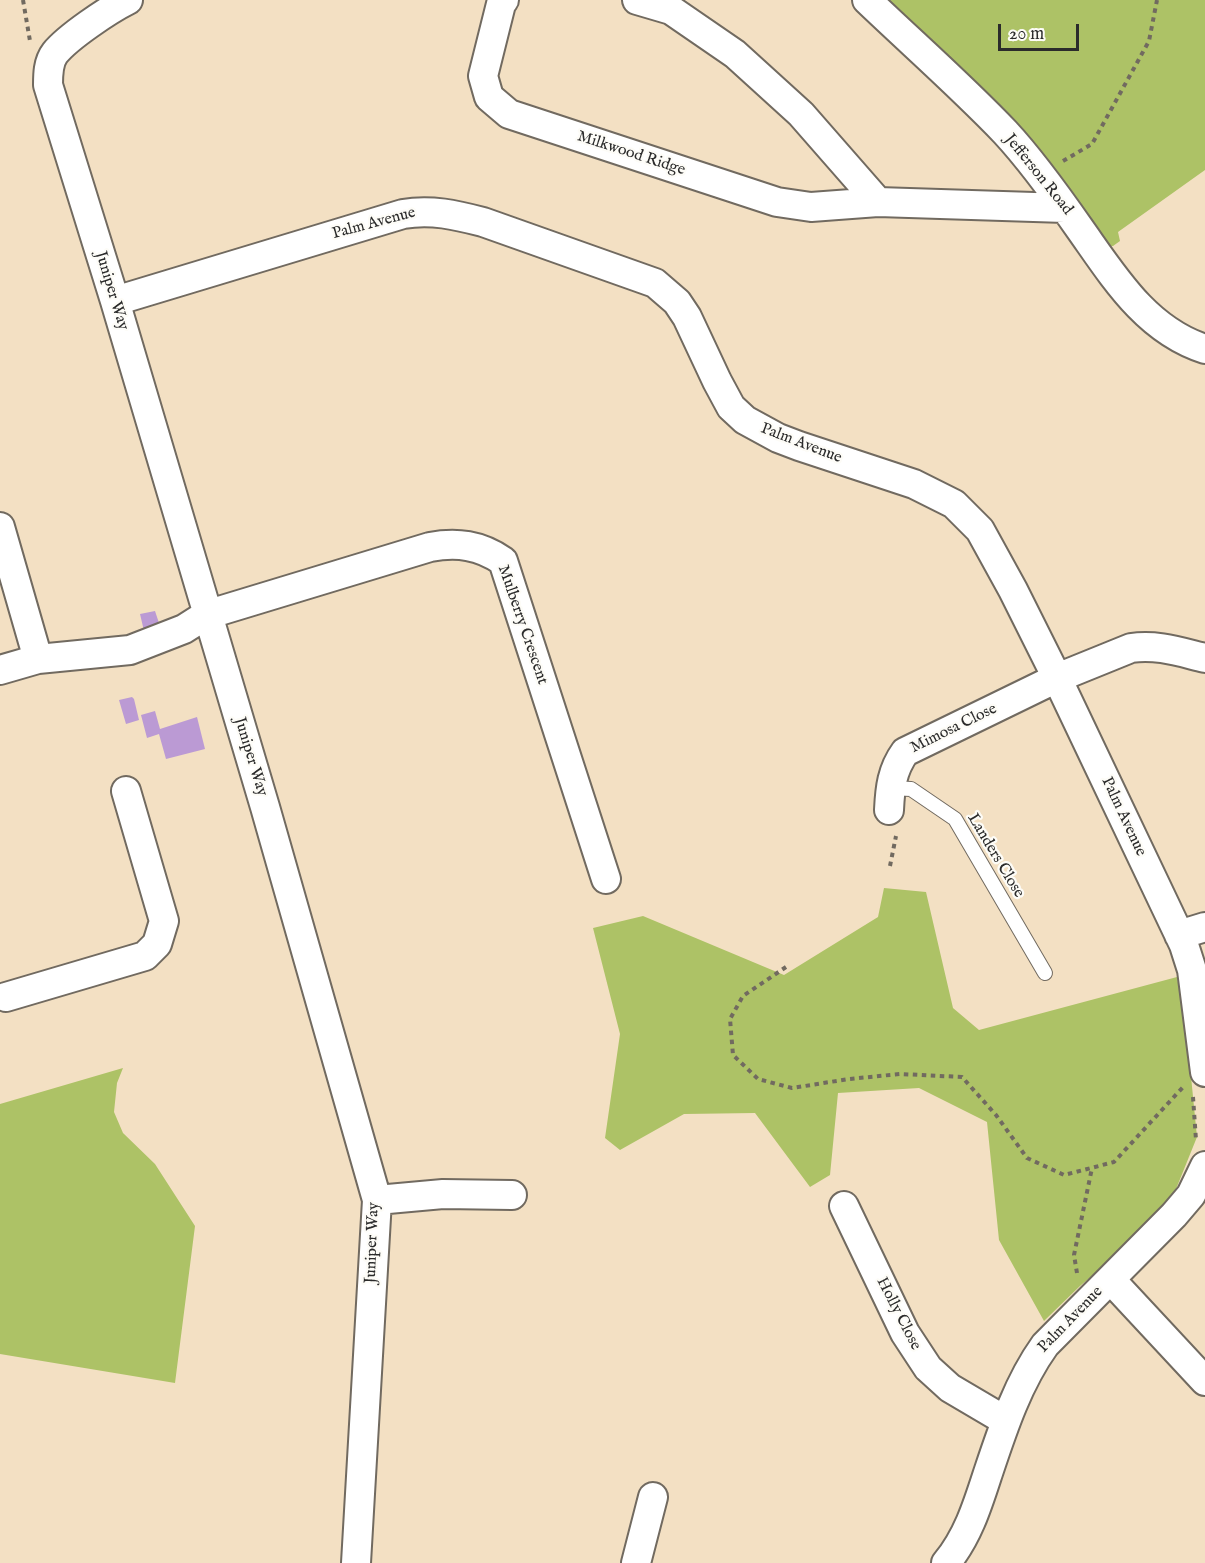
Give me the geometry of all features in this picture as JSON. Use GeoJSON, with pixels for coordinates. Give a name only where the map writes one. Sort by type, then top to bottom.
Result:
{"type":"FeatureCollection","features":[{"type":"Feature","properties":{"kind":"street","name":"Juniper Way"},"geometry":{"type":"LineString","coordinates":[[128,0],[89,26],[55,53],[48,75],[50,96],[115,301],[206,615],[265,807],[377,1200],[356,1563]]}},
{"type":"Feature","properties":{"kind":"street","name":"Milkwood Ridge"},"geometry":{"type":"LineString","coordinates":[[504,0],[501,4],[483,76],[489,97],[508,114],[777,202],[811,207],[878,202],[1065,208]]}},
{"type":"Feature","properties":{"kind":"street"},"geometry":{"type":"LineString","coordinates":[[637,0],[671,10],[735,54],[801,114],[878,202]]}},
{"type":"Feature","properties":{"kind":"street","name":"Jefferson Road"},"geometry":{"type":"LineString","coordinates":[[867,0],[1005,133],[1065,208],[1125,291],[1143,311],[1161,327],[1205,349]]}},
{"type":"Feature","properties":{"kind":"street","name":"Palm Avenue"},"geometry":{"type":"LineString","coordinates":[[115,301],[403,214],[426,211],[457,215],[483,222],[655,283],[676,302],[687,317],[731,407],[745,420],[778,438],[799,446],[914,484],[954,504],[980,530],[1192,931],[1197,1084]]}},
{"type":"Feature","properties":{"kind":"street"},"geometry":{"type":"LineString","coordinates":[[0,527],[38,659]]}},
{"type":"Feature","properties":{"kind":"street","name":"Mulberry Crescent"},"geometry":{"type":"LineString","coordinates":[[0,670],[38,659],[130,650],[184,629],[206,615],[430,547],[445,544],[472,545],[503,561],[606,879]]}},
{"type":"Feature","properties":{"kind":"street","name":"Mimosa Close"},"geometry":{"type":"LineString","coordinates":[[890,799],[896,766],[905,752],[1057,678],[1131,648],[1150,646],[1205,658]]}},
{"type":"Feature","properties":{"kind":"street"},"geometry":{"type":"LineString","coordinates":[[2,991],[145,956],[157,944],[164,921],[126,791]]}},
{"type":"Feature","properties":{"kind":"street","name":"Palm Avenue"},"geometry":{"type":"LineString","coordinates":[[946,1563],[956,1551],[973,1518],[1006,1421],[1033,1361],[1045,1345],[1167,1223],[1191,1195],[1199,1157]]}},
{"type":"Feature","properties":{"kind":"street"},"geometry":{"type":"LineString","coordinates":[[377,1200],[443,1194],[512,1195]]}},
{"type":"Feature","properties":{"kind":"street","name":"Holly Close"},"geometry":{"type":"LineString","coordinates":[[844,1206],[905,1333],[928,1368],[950,1388],[1006,1421]]}},
{"type":"Feature","properties":{"kind":"street"},"geometry":{"type":"LineString","coordinates":[[1111,1280],[1205,1381]]}},
{"type":"Feature","properties":{"kind":"street"},"geometry":{"type":"LineString","coordinates":[[636,1563],[653,1497]]}},
{"type":"Feature","properties":{"kind":"lane","name":"Landers Close"},"geometry":{"type":"LineString","coordinates":[[890,799],[911,789],[955,819],[1045,974]]}},
{"type":"Feature","properties":{"kind":"path"},"geometry":{"type":"LineString","coordinates":[[1039,175],[1092,144],[1149,41],[1157,0]]}},
{"type":"Feature","properties":{"kind":"path"},"geometry":{"type":"LineString","coordinates":[[890,799],[897,827],[890,866]]}},
{"type":"Feature","properties":{"kind":"path"},"geometry":{"type":"LineString","coordinates":[[786,967],[743,996],[730,1019],[733,1055],[758,1078],[792,1088],[849,1078],[900,1074],[962,1077],[996,1115],[1028,1158],[1064,1175],[1114,1162],[1185,1085],[1197,1084],[1199,1157]]}},
{"type":"Feature","properties":{"kind":"path"},"geometry":{"type":"LineString","coordinates":[[1078,1275],[1074,1255],[1092,1168]]}},
{"type":"Feature","properties":{"kind":"green space"},"geometry":{"type":"Polygon","coordinates":[[[884,0],[1205,0],[1205,170],[1118,232],[1120,241],[1113,246],[1108,246],[884,0]]]}},
{"type":"Feature","properties":{"kind":"green space"},"geometry":{"type":"Polygon","coordinates":[[[884,888],[926,892],[953,1008],[979,1030],[1177,977],[1187,1036],[1197,1137],[1176,1189],[1132,1242],[1080,1286],[1044,1321],[999,1240],[987,1122],[919,1088],[838,1093],[830,1175],[810,1187],[755,1113],[684,1114],[620,1150],[605,1138],[620,1034],[593,928],[643,916],[784,975],[878,917],[884,888]]]}},
{"type":"Feature","properties":{"kind":"green space"},"geometry":{"type":"Polygon","coordinates":[[[123,1068],[117,1083],[114,1112],[123,1133],[155,1164],[195,1226],[175,1383],[0,1354],[0,1104],[123,1068]]]}},
{"type":"Feature","properties":{"kind":"building"},"geometry":{"type":"Polygon","coordinates":[[[155,611],[160,626],[144,631],[140,614],[155,611]]]}},
{"type":"Feature","properties":{"kind":"building"},"geometry":{"type":"Polygon","coordinates":[[[132,697],[139,720],[126,724],[119,700],[132,697]]]}},
{"type":"Feature","properties":{"kind":"building"},"geometry":{"type":"Polygon","coordinates":[[[155,711],[160,729],[197,717],[205,749],[166,759],[159,734],[147,738],[141,715],[155,711]]]}}]}
